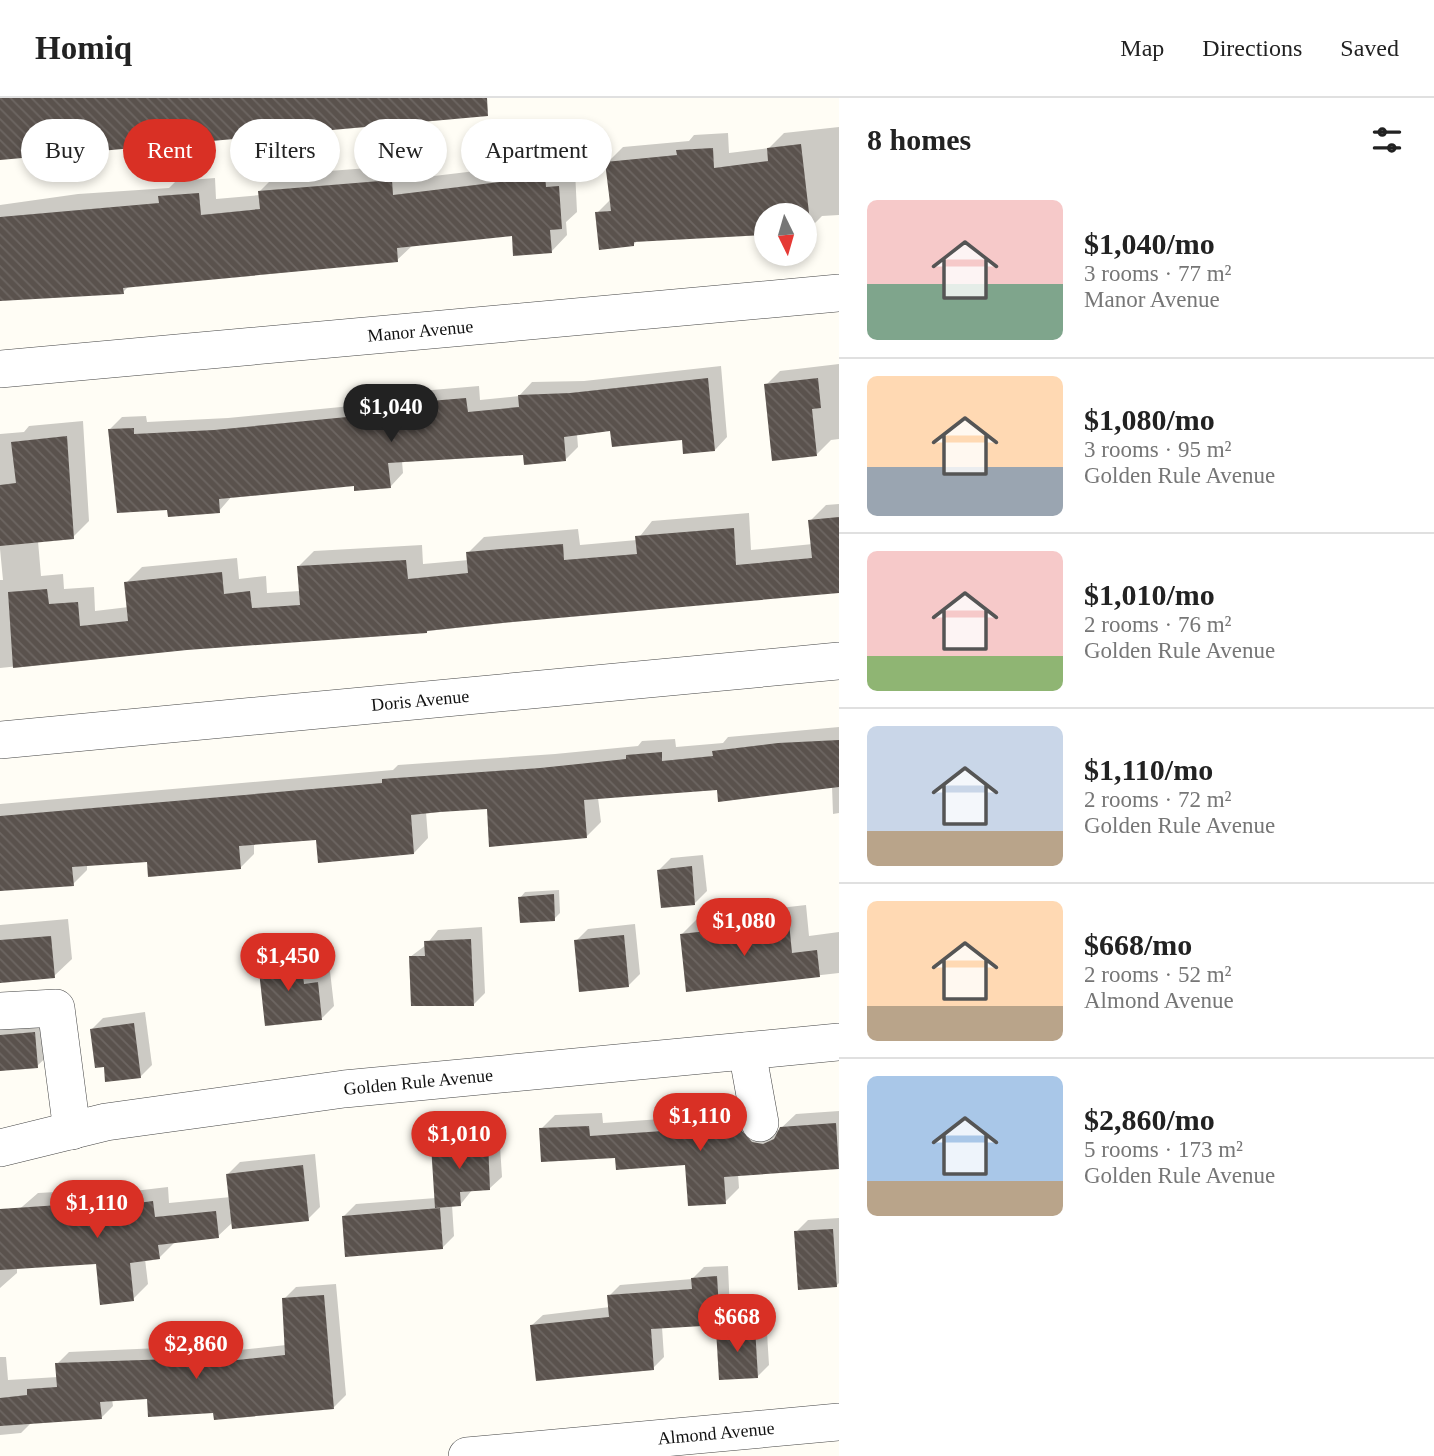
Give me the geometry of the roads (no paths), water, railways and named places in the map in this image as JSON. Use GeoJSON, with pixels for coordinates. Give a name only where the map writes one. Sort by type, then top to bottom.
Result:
{"type":"FeatureCollection","features":[{"type":"Feature","properties":{"kind":"street","name":"Manor Avenue"},"geometry":{"type":"LineString","coordinates":[[0,369],[839,293]]}},
{"type":"Feature","properties":{"kind":"street","name":"Doris Avenue"},"geometry":{"type":"LineString","coordinates":[[0,740],[839,661]]}},
{"type":"Feature","properties":{"kind":"street"},"geometry":{"type":"LineString","coordinates":[[0,1011],[56,1008],[72,1131]]}},
{"type":"Feature","properties":{"kind":"street","name":"Golden Rule Avenue"},"geometry":{"type":"LineString","coordinates":[[0,1148],[106,1122],[344,1089],[839,1042]]}},
{"type":"Feature","properties":{"kind":"street"},"geometry":{"type":"LineString","coordinates":[[747,1051],[760,1123]]}},
{"type":"Feature","properties":{"kind":"street","name":"Almond Avenue"},"geometry":{"type":"LineString","coordinates":[[467,1456],[707,1445],[839,1422]]}}]}
